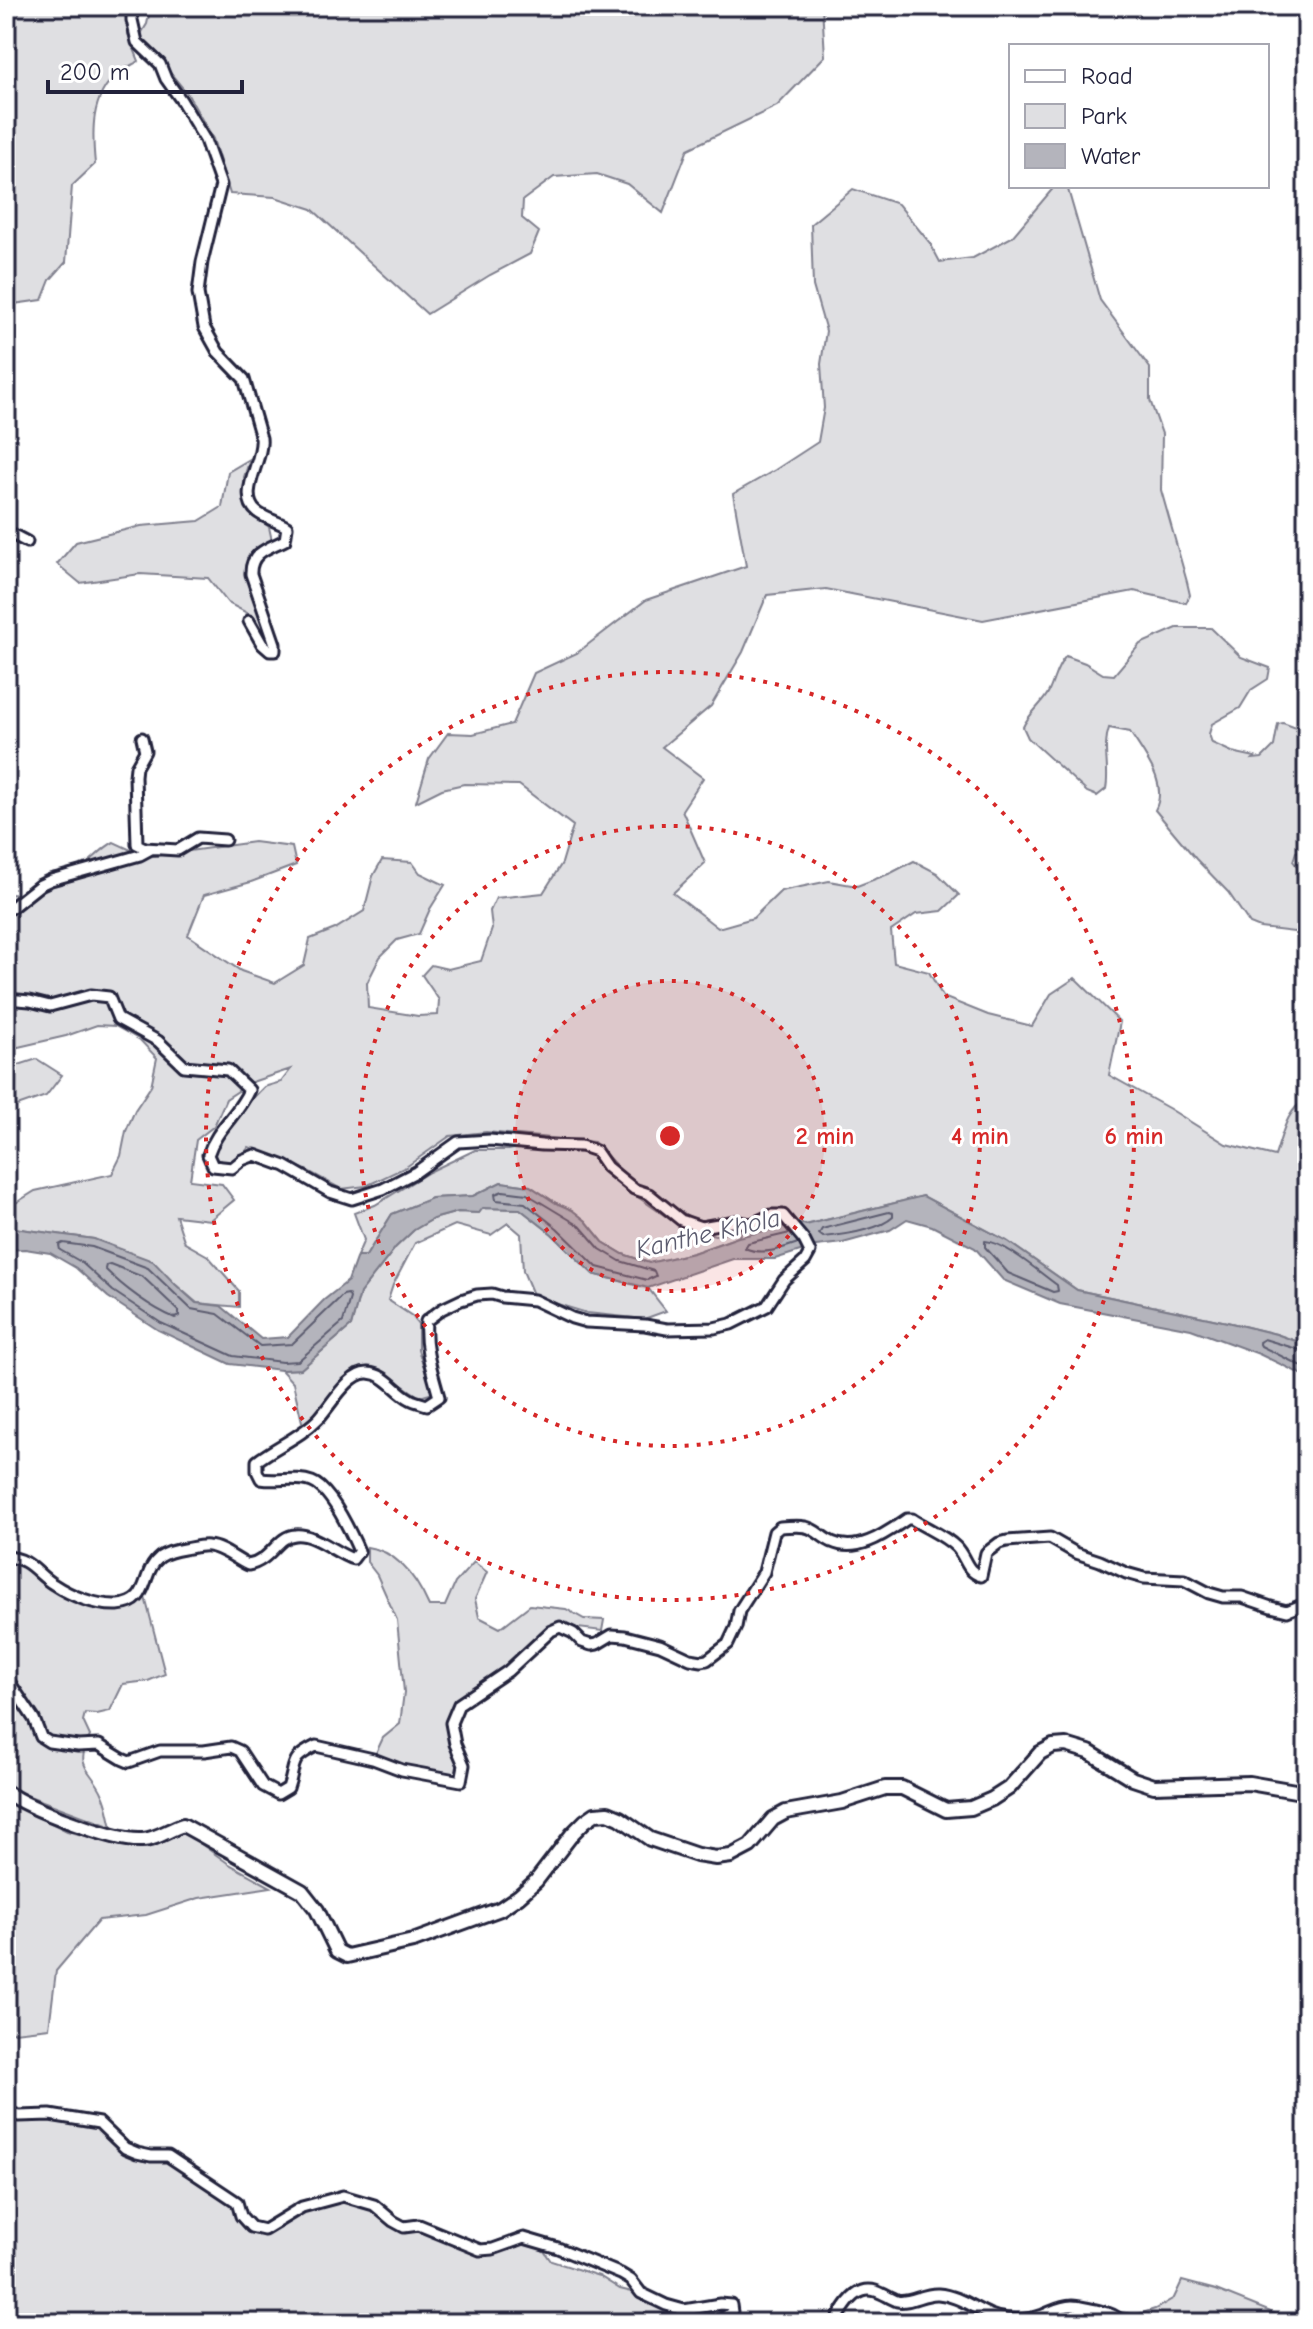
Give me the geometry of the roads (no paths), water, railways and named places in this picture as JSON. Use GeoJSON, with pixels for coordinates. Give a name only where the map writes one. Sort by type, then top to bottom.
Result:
{"type":"FeatureCollection","features":[{"type":"Feature","properties":{"kind":"main road"},"geometry":{"type":"LineString","coordinates":[[6,1792],[19,1801],[75,1823],[130,1840],[146,1841],[183,1825],[302,1891],[317,1910],[337,1951],[347,1956],[413,1941],[500,1909],[536,1881],[573,1833],[595,1814],[608,1813],[650,1839],[697,1855],[716,1858],[731,1856],[750,1846],[773,1819],[786,1812],[842,1802],[885,1788],[902,1788],[946,1810],[971,1808],[1009,1788],[1040,1753],[1053,1746],[1066,1745],[1089,1752],[1133,1779],[1154,1786],[1249,1783],[1307,1793]]}},
{"type":"Feature","properties":{"kind":"street"},"geometry":{"type":"LineString","coordinates":[[132,6],[137,42],[160,64],[166,79],[205,140],[221,185],[202,262],[198,293],[204,327],[218,352],[244,379],[261,438],[263,448],[251,479],[249,501],[255,511],[287,527],[285,540],[256,555],[251,566],[275,651],[262,644],[249,621]]}},
{"type":"Feature","properties":{"kind":"street"},"geometry":{"type":"LineString","coordinates":[[6,531],[27,542]]}},
{"type":"Feature","properties":{"kind":"street"},"geometry":{"type":"LineString","coordinates":[[142,738],[145,751],[138,761],[135,776],[138,811],[136,837],[140,847],[178,850],[198,838],[225,840]]}},
{"type":"Feature","properties":{"kind":"street"},"geometry":{"type":"LineString","coordinates":[[6,907],[11,908],[51,880],[152,849]]}},
{"type":"Feature","properties":{"kind":"street"},"geometry":{"type":"LineString","coordinates":[[6,999],[50,1006],[91,995],[109,997],[118,1019],[158,1041],[184,1066],[228,1070],[249,1090],[243,1104],[212,1140],[208,1155],[213,1166],[232,1168],[255,1155],[285,1166],[330,1192],[352,1199],[383,1189],[416,1172],[458,1142],[490,1140],[581,1146],[596,1151],[607,1167],[634,1189],[649,1194],[681,1220],[701,1227],[736,1221],[751,1224],[771,1215],[783,1215],[810,1252],[805,1261],[784,1280],[767,1306],[731,1324],[714,1328],[667,1329],[586,1322],[534,1300],[492,1294],[477,1295],[442,1309],[426,1321],[426,1352],[439,1397],[435,1401],[427,1405],[411,1400],[387,1380],[377,1376],[365,1373],[354,1376],[321,1417],[257,1461],[261,1479],[311,1481],[324,1489],[352,1534],[359,1551],[353,1559],[296,1534],[286,1538],[264,1560],[248,1565],[208,1546],[176,1550],[160,1557],[139,1597],[118,1605],[91,1602],[52,1584],[29,1563],[16,1557],[6,1557]]}},
{"type":"Feature","properties":{"kind":"street"},"geometry":{"type":"LineString","coordinates":[[6,1677],[34,1719],[41,1737],[49,1742],[78,1746],[94,1744],[129,1762],[160,1751],[204,1751],[231,1747],[240,1751],[263,1786],[278,1794],[288,1788],[294,1762],[299,1755],[316,1746],[373,1759],[402,1770],[461,1781],[464,1765],[451,1723],[459,1704],[508,1671],[551,1631],[560,1627],[591,1645],[612,1635],[625,1636],[660,1645],[690,1659],[707,1660],[728,1644],[739,1611],[764,1572],[774,1532],[780,1527],[806,1527],[844,1546],[864,1543],[912,1519],[946,1537],[977,1576],[983,1573],[986,1553],[999,1543],[1050,1538],[1076,1553],[1144,1578],[1184,1580],[1209,1593],[1242,1597],[1287,1611],[1307,1603]]}},
{"type":"Feature","properties":{"kind":"street"},"geometry":{"type":"LineString","coordinates":[[6,2111],[19,2116],[50,2115],[99,2123],[125,2148],[151,2156],[168,2156],[237,2202],[241,2216],[251,2227],[264,2230],[302,2207],[343,2196],[374,2205],[404,2227],[419,2225],[480,2250],[493,2249],[524,2238],[558,2248],[621,2274],[631,2280],[641,2293],[666,2305],[684,2310],[731,2305],[732,2312],[717,2323]]}},
{"type":"Feature","properties":{"kind":"street"},"geometry":{"type":"LineString","coordinates":[[835,2323],[862,2291],[881,2292],[907,2302],[938,2294],[966,2302],[991,2316],[1004,2319],[1032,2317],[1055,2308],[1073,2306],[1116,2315],[1123,2323]]}},
{"type":"Feature","properties":{"kind":"water"},"geometry":{"type":"Polygon","coordinates":[[[501,1182],[530,1186],[572,1210],[586,1221],[603,1242],[623,1254],[649,1263],[693,1253],[738,1237],[799,1223],[806,1225],[923,1196],[1007,1241],[1077,1290],[1227,1322],[1307,1345],[1307,1377],[1259,1354],[1191,1329],[1060,1304],[1003,1280],[975,1248],[932,1226],[907,1219],[890,1230],[843,1243],[816,1246],[775,1259],[733,1259],[648,1288],[593,1274],[552,1234],[520,1209],[483,1208],[479,1213],[458,1212],[433,1219],[414,1230],[396,1247],[360,1293],[351,1326],[301,1369],[281,1370],[230,1364],[158,1330],[108,1297],[76,1268],[50,1253],[6,1250],[6,1227],[94,1239],[153,1261],[196,1303],[221,1306],[261,1339],[288,1337],[324,1300],[348,1281],[357,1256],[366,1256],[392,1214],[432,1198],[473,1196],[501,1182]]]}},
{"type":"Feature","properties":{"kind":"water label","name":"Kanthe Khola"},"geometry":{"type":"Point","coordinates":[708,1234]}}]}
